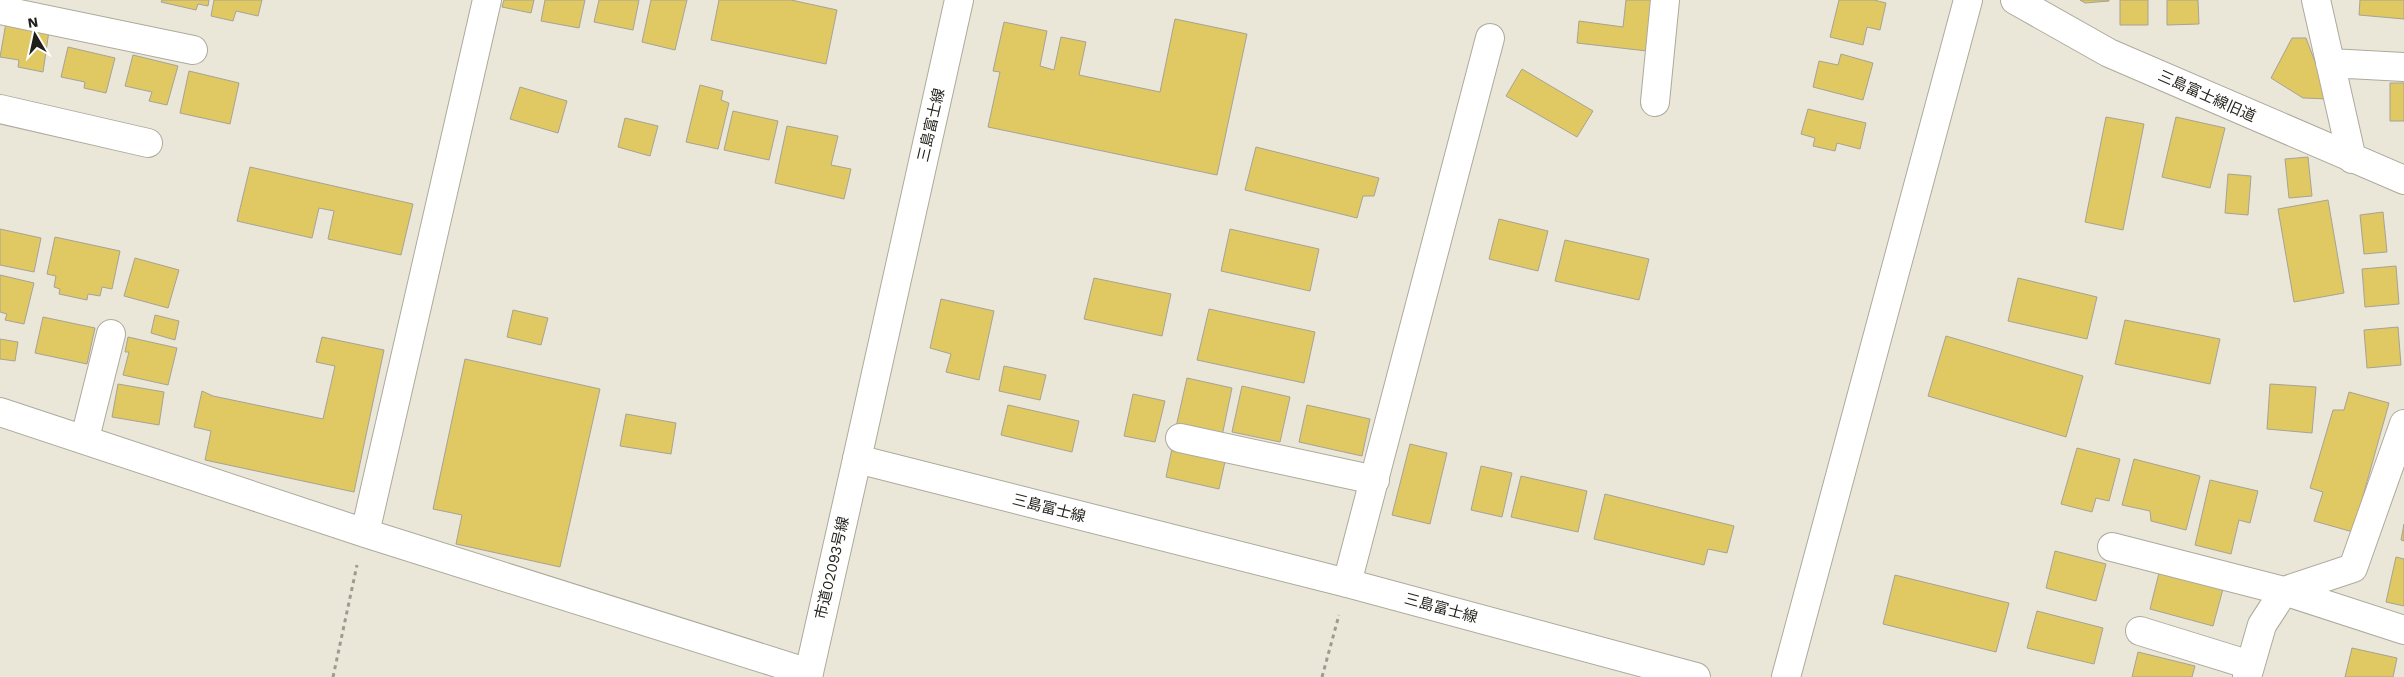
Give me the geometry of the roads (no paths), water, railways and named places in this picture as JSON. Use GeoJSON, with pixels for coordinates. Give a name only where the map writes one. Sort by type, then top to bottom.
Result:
{"type":"FeatureCollection","features":[{"type":"Feature","properties":{"kind":"street"},"geometry":{"type":"LineString","coordinates":[[365,533],[487,0]]}},
{"type":"Feature","properties":{"kind":"street","name":"三島富士線"},"geometry":{"type":"LineString","coordinates":[[959,0],[857,459],[1348,583],[1696,677]]}},
{"type":"Feature","properties":{"kind":"street"},"geometry":{"type":"LineString","coordinates":[[1655,102],[1665,0]]}},
{"type":"Feature","properties":{"kind":"street"},"geometry":{"type":"LineString","coordinates":[[1786,677],[1968,0]]}},
{"type":"Feature","properties":{"kind":"street","name":"三島富士線旧道"},"geometry":{"type":"LineString","coordinates":[[2015,0],[2109,53],[2404,180]]}},
{"type":"Feature","properties":{"kind":"street"},"geometry":{"type":"LineString","coordinates":[[2316,0],[2352,159]]}},
{"type":"Feature","properties":{"kind":"street"},"geometry":{"type":"LineString","coordinates":[[0,10],[193,50]]}},
{"type":"Feature","properties":{"kind":"street"},"geometry":{"type":"LineString","coordinates":[[1348,583],[1490,38]]}},
{"type":"Feature","properties":{"kind":"street"},"geometry":{"type":"LineString","coordinates":[[2330,62],[2404,67]]}},
{"type":"Feature","properties":{"kind":"street"},"geometry":{"type":"LineString","coordinates":[[0,109],[148,143]]}},
{"type":"Feature","properties":{"kind":"street"},"geometry":{"type":"LineString","coordinates":[[84,438],[111,334]]}},
{"type":"Feature","properties":{"kind":"street"},"geometry":{"type":"LineString","coordinates":[[0,412],[84,438],[365,533],[808,675]]}},
{"type":"Feature","properties":{"kind":"street"},"geometry":{"type":"LineString","coordinates":[[2140,631],[2249,671],[2262,624],[2284,591],[2353,568],[2404,424]]}},
{"type":"Feature","properties":{"kind":"street"},"geometry":{"type":"LineString","coordinates":[[1180,438],[1374,480]]}},
{"type":"Feature","properties":{"kind":"street","name":"市道02093号線"},"geometry":{"type":"LineString","coordinates":[[808,675],[857,459]]}},
{"type":"Feature","properties":{"kind":"street"},"geometry":{"type":"LineString","coordinates":[[2112,547],[2284,591],[2404,630]]}}]}
